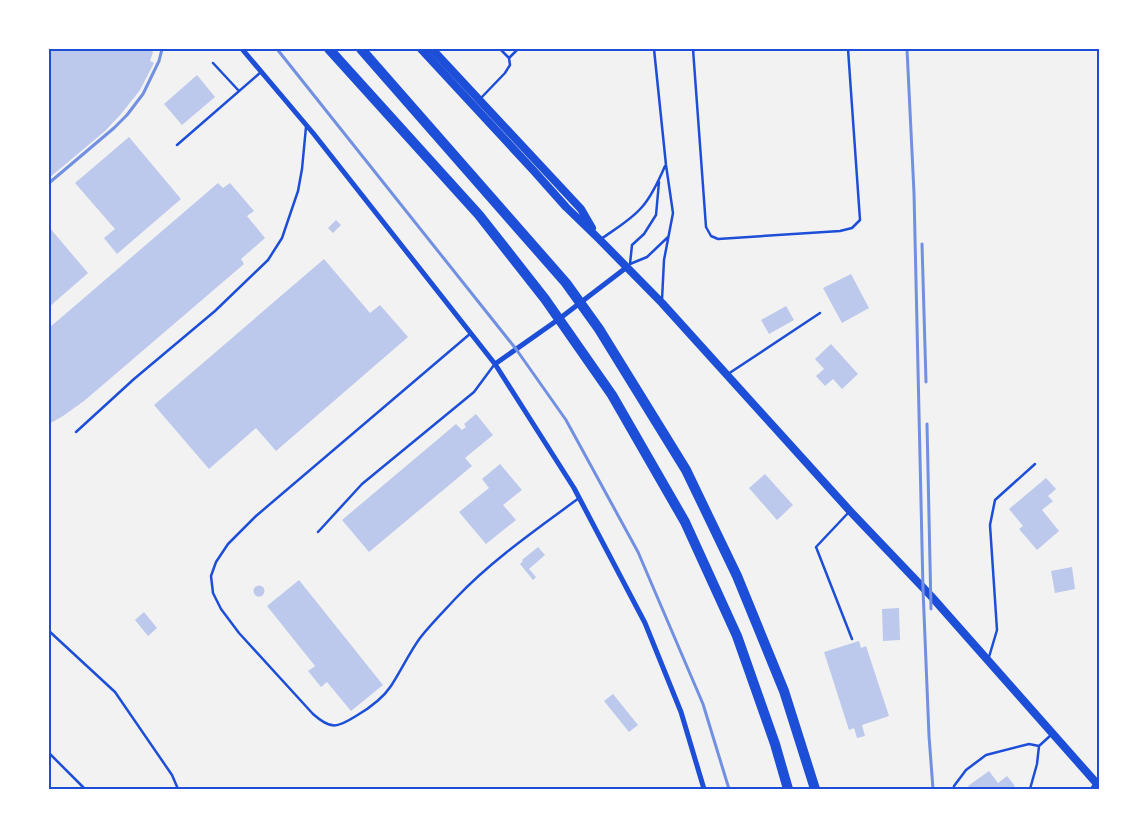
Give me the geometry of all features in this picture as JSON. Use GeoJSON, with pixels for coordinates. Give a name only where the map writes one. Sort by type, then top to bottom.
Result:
{"type":"FeatureCollection","features":[{"type":"Feature","properties":{"kind":"highway"},"geometry":{"type":"LineString","coordinates":[[329,49],[479,215],[545,299],[612,395],[685,522],[737,636],[775,744],[788,789]]}},
{"type":"Feature","properties":{"kind":"highway"},"geometry":{"type":"LineString","coordinates":[[361,49],[566,283],[599,329],[686,470],[738,576],[784,691],[815,789]]}},
{"type":"Feature","properties":{"kind":"main road"},"geometry":{"type":"LineString","coordinates":[[421,49],[476,102]]}},
{"type":"Feature","properties":{"kind":"main road"},"geometry":{"type":"LineString","coordinates":[[432,49],[566,207],[628,265],[850,511],[931,596],[1095,786]]}},
{"type":"Feature","properties":{"kind":"street"},"geometry":{"type":"LineString","coordinates":[[242,49],[306,126],[495,364],[579,498],[645,623],[681,712],[704,789]]}},
{"type":"Feature","properties":{"kind":"street"},"geometry":{"type":"LineString","coordinates":[[495,364],[559,320],[628,265]]}},
{"type":"Feature","properties":{"kind":"lane"},"geometry":{"type":"LineString","coordinates":[[476,102],[505,73],[510,65],[509,58],[500,49]]}},
{"type":"Feature","properties":{"kind":"lane"},"geometry":{"type":"LineString","coordinates":[[509,58],[518,49]]}},
{"type":"Feature","properties":{"kind":"lane"},"geometry":{"type":"LineString","coordinates":[[654,49],[672,213],[664,260],[662,303]]}},
{"type":"Feature","properties":{"kind":"lane"},"geometry":{"type":"LineString","coordinates":[[693,49],[706,227],[711,236],[718,239],[840,231],[852,228],[860,220],[848,49]]}},
{"type":"Feature","properties":{"kind":"lane"},"geometry":{"type":"LineString","coordinates":[[213,63],[239,91]]}},
{"type":"Feature","properties":{"kind":"lane"},"geometry":{"type":"LineString","coordinates":[[177,145],[261,72]]}},
{"type":"Feature","properties":{"kind":"lane"},"geometry":{"type":"LineString","coordinates":[[76,432],[134,379],[215,311],[268,260],[282,238],[298,191],[306,126]]}},
{"type":"Feature","properties":{"kind":"lane"},"geometry":{"type":"LineString","coordinates":[[600,240],[630,219],[642,207],[659,182],[666,164]]}},
{"type":"Feature","properties":{"kind":"lane"},"geometry":{"type":"LineString","coordinates":[[628,265],[632,245],[644,234],[656,215],[659,182]]}},
{"type":"Feature","properties":{"kind":"lane"},"geometry":{"type":"LineString","coordinates":[[628,265],[647,257],[669,236]]}},
{"type":"Feature","properties":{"kind":"lane"},"geometry":{"type":"LineString","coordinates":[[727,374],[820,312]]}},
{"type":"Feature","properties":{"kind":"lane"},"geometry":{"type":"LineString","coordinates":[[470,333],[256,516],[228,544],[216,562],[211,576],[212,593],[221,609],[239,633],[313,714],[322,722],[337,726],[357,715],[380,698],[390,687],[420,638],[455,598],[480,574],[579,498]]}},
{"type":"Feature","properties":{"kind":"lane"},"geometry":{"type":"LineString","coordinates":[[318,532],[362,484],[474,392],[495,364]]}},
{"type":"Feature","properties":{"kind":"lane"},"geometry":{"type":"LineString","coordinates":[[988,661],[997,630],[990,525],[995,500],[1036,464]]}},
{"type":"Feature","properties":{"kind":"lane"},"geometry":{"type":"LineString","coordinates":[[850,511],[816,547],[852,639]]}},
{"type":"Feature","properties":{"kind":"lane"},"geometry":{"type":"LineString","coordinates":[[49,631],[114,692],[172,775],[178,789]]}},
{"type":"Feature","properties":{"kind":"lane"},"geometry":{"type":"LineString","coordinates":[[1030,789],[1037,764],[1039,746],[1052,734]]}},
{"type":"Feature","properties":{"kind":"lane"},"geometry":{"type":"LineString","coordinates":[[954,789],[954,786],[966,770],[986,755],[1029,744],[1039,746]]}},
{"type":"Feature","properties":{"kind":"lane"},"geometry":{"type":"LineString","coordinates":[[49,753],[86,789]]}},
{"type":"Feature","properties":{"kind":"building"},"geometry":{"type":"Polygon","coordinates":[[[49,49],[150,49],[153,52],[150,61],[154,63],[140,90],[121,114],[105,131],[49,178],[49,49]]]}},
{"type":"Feature","properties":{"kind":"building"},"geometry":{"type":"Polygon","coordinates":[[[197,75],[215,97],[182,125],[164,104],[197,75]]]}},
{"type":"Feature","properties":{"kind":"building"},"geometry":{"type":"Polygon","coordinates":[[[129,137],[181,199],[117,254],[104,238],[115,229],[75,183],[129,137]]]}},
{"type":"Feature","properties":{"kind":"building"},"geometry":{"type":"Polygon","coordinates":[[[218,183],[223,188],[230,183],[254,211],[247,216],[265,238],[241,259],[244,264],[84,401],[49,424],[49,328],[218,183]]]}},
{"type":"Feature","properties":{"kind":"building"},"geometry":{"type":"Polygon","coordinates":[[[336,220],[341,225],[333,233],[328,228],[336,220]]]}},
{"type":"Feature","properties":{"kind":"building"},"geometry":{"type":"Polygon","coordinates":[[[49,227],[88,273],[49,307],[49,227]]]}},
{"type":"Feature","properties":{"kind":"building"},"geometry":{"type":"Polygon","coordinates":[[[324,259],[370,313],[380,305],[408,337],[276,451],[256,428],[209,469],[154,405],[324,259]]]}},
{"type":"Feature","properties":{"kind":"building"},"geometry":{"type":"Polygon","coordinates":[[[851,274],[869,308],[842,323],[823,288],[851,274]]]}},
{"type":"Feature","properties":{"kind":"building"},"geometry":{"type":"Polygon","coordinates":[[[786,306],[794,320],[769,334],[761,320],[786,306]]]}},
{"type":"Feature","properties":{"kind":"building"},"geometry":{"type":"Polygon","coordinates":[[[831,344],[858,374],[842,389],[833,379],[825,386],[816,376],[824,369],[815,359],[831,344]]]}},
{"type":"Feature","properties":{"kind":"building"},"geometry":{"type":"Polygon","coordinates":[[[476,414],[493,435],[465,458],[472,466],[369,552],[342,520],[456,424],[462,430],[466,427],[464,424],[476,414]]]}},
{"type":"Feature","properties":{"kind":"building"},"geometry":{"type":"Polygon","coordinates":[[[500,464],[522,490],[503,505],[516,520],[486,544],[459,512],[489,488],[482,479],[500,464]]]}},
{"type":"Feature","properties":{"kind":"building"},"geometry":{"type":"Polygon","coordinates":[[[765,474],[793,505],[777,520],[749,488],[765,474]]]}},
{"type":"Feature","properties":{"kind":"building"},"geometry":{"type":"Polygon","coordinates":[[[1046,478],[1056,489],[1048,496],[1053,501],[1042,510],[1059,531],[1037,550],[1019,529],[1023,526],[1009,509],[1046,478]]]}},
{"type":"Feature","properties":{"kind":"building"},"geometry":{"type":"Polygon","coordinates":[[[538,547],[545,555],[529,569],[536,577],[533,580],[520,564],[522,560],[538,547]]]}},
{"type":"Feature","properties":{"kind":"building"},"geometry":{"type":"Polygon","coordinates":[[[1072,567],[1075,589],[1055,593],[1051,571],[1072,567]]]}},
{"type":"Feature","properties":{"kind":"building"},"geometry":{"type":"Polygon","coordinates":[[[299,580],[383,685],[351,711],[327,682],[321,687],[308,671],[315,666],[267,606],[299,580]]]}},
{"type":"Feature","properties":{"kind":"building"},"geometry":{"type":"Polygon","coordinates":[[[257,586],[261,586],[264,591],[263,595],[257,596],[254,593],[254,589],[257,586]]]}},
{"type":"Feature","properties":{"kind":"building"},"geometry":{"type":"Polygon","coordinates":[[[899,608],[900,640],[883,641],[882,609],[899,608]]]}},
{"type":"Feature","properties":{"kind":"building"},"geometry":{"type":"Polygon","coordinates":[[[144,612],[157,628],[148,636],[135,620],[144,612]]]}},
{"type":"Feature","properties":{"kind":"building"},"geometry":{"type":"Polygon","coordinates":[[[859,641],[861,648],[866,646],[889,716],[862,725],[865,736],[857,738],[854,728],[849,730],[824,652],[859,641]]]}},
{"type":"Feature","properties":{"kind":"building"},"geometry":{"type":"Polygon","coordinates":[[[613,694],[638,725],[629,732],[604,701],[613,694]]]}},
{"type":"Feature","properties":{"kind":"building"},"geometry":{"type":"Polygon","coordinates":[[[989,771],[998,783],[1007,776],[1015,786],[1010,789],[971,789],[968,786],[989,771]]]}},
{"type":"Feature","properties":{"kind":"railway"},"geometry":{"type":"LineString","coordinates":[[49,183],[127,115],[143,94],[159,61],[162,49]]}},
{"type":"Feature","properties":{"kind":"railway"},"geometry":{"type":"LineString","coordinates":[[277,49],[516,349],[566,420],[638,552],[703,704],[729,789]]}},
{"type":"Feature","properties":{"kind":"railway"},"geometry":{"type":"LineString","coordinates":[[907,49],[914,193],[923,589],[933,789]]}},
{"type":"Feature","properties":{"kind":"railway"},"geometry":{"type":"LineString","coordinates":[[922,244],[926,382]]}},
{"type":"Feature","properties":{"kind":"railway"},"geometry":{"type":"LineString","coordinates":[[927,424],[931,609]]}}]}
